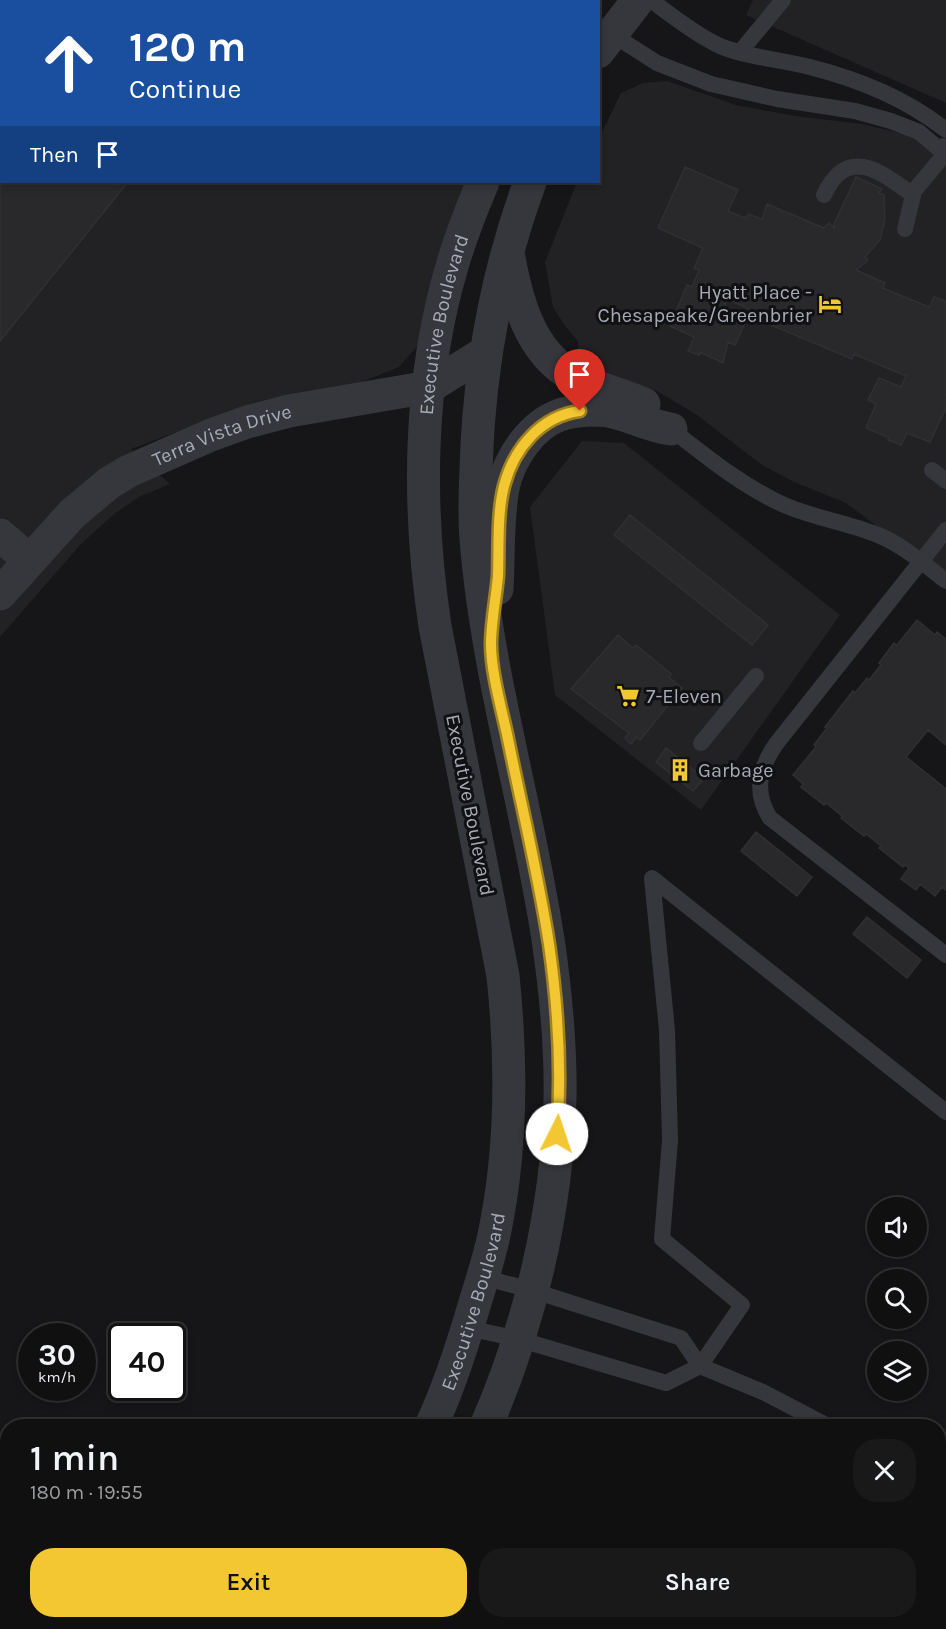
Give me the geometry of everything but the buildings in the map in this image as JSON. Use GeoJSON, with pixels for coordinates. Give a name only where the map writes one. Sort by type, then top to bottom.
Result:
{"type":"FeatureCollection","features":[{"type":"Feature","properties":{"kind":"street"},"geometry":{"type":"LineString","coordinates":[[603,38],[638,0]]}},
{"type":"Feature","properties":{"kind":"street","name":"Executive Boulevard"},"geometry":{"type":"LineString","coordinates":[[434,1419],[468,1328],[494,1236],[507,1132],[508,1028],[503,976],[454,728],[427,574],[424,456],[429,387],[441,312],[453,263],[483,183]]}},
{"type":"Feature","properties":{"kind":"street"},"geometry":{"type":"LineString","coordinates":[[489,1419],[526,1313],[550,1204],[560,1100],[559,1048],[549,945],[498,691],[481,592],[475,535],[477,435],[486,352],[493,310],[508,249],[530,183]]}},
{"type":"Feature","properties":{"kind":"street"},"geometry":{"type":"LineString","coordinates":[[508,249],[514,284],[523,315],[530,333],[541,347],[565,372],[650,407],[671,429]]}},
{"type":"Feature","properties":{"kind":"street","name":"Terra Vista Drive"},"geometry":{"type":"LineString","coordinates":[[0,594],[29,560],[91,496],[109,483],[148,462],[247,422],[289,411],[429,387],[486,352]]}},
{"type":"Feature","properties":{"kind":"street"},"geometry":{"type":"LineString","coordinates":[[491,644],[496,606],[504,487],[513,461],[531,435],[552,418],[567,412],[602,410],[655,427],[671,429]]}},
{"type":"Feature","properties":{"kind":"street"},"geometry":{"type":"LineString","coordinates":[[0,534],[29,560]]}},
{"type":"Feature","properties":{"kind":"lane"},"geometry":{"type":"LineString","coordinates":[[651,0],[719,45],[740,52],[808,66],[881,89],[941,126],[946,154]]}},
{"type":"Feature","properties":{"kind":"lane"},"geometry":{"type":"LineString","coordinates":[[740,52],[783,0]]}},
{"type":"Feature","properties":{"kind":"lane"},"geometry":{"type":"LineString","coordinates":[[603,38],[657,63],[711,84],[777,99],[855,111],[899,124],[919,132],[946,154]]}},
{"type":"Feature","properties":{"kind":"lane"},"geometry":{"type":"LineString","coordinates":[[905,229],[913,195],[946,154]]}},
{"type":"Feature","properties":{"kind":"lane"},"geometry":{"type":"LineString","coordinates":[[824,195],[831,180],[852,166],[887,175],[913,195]]}},
{"type":"Feature","properties":{"kind":"lane"},"geometry":{"type":"LineString","coordinates":[[671,429],[724,471],[753,490],[807,514],[878,534],[921,561],[946,582]]}},
{"type":"Feature","properties":{"kind":"lane"},"geometry":{"type":"LineString","coordinates":[[932,470],[946,481]]}},
{"type":"Feature","properties":{"kind":"lane"},"geometry":{"type":"LineString","coordinates":[[946,530],[767,757],[761,770],[760,795],[763,808],[770,818],[946,955]]}},
{"type":"Feature","properties":{"kind":"lane"},"geometry":{"type":"LineString","coordinates":[[702,743],[756,676]]}},
{"type":"Feature","properties":{"kind":"lane"},"geometry":{"type":"LineString","coordinates":[[468,1328],[518,1339],[666,1383],[700,1366],[742,1305],[662,1239],[670,1140],[667,1030],[652,878],[946,1112]]}},
{"type":"Feature","properties":{"kind":"lane"},"geometry":{"type":"LineString","coordinates":[[482,1278],[531,1290],[681,1338],[700,1366],[763,1392],[815,1419]]}},
{"type":"Feature","properties":{"kind":"shaded area"},"geometry":{"type":"Polygon","coordinates":[[[753,0],[946,0],[946,103],[746,15],[753,0]]]}},
{"type":"Feature","properties":{"kind":"shaded area"},"geometry":{"type":"Polygon","coordinates":[[[667,81],[736,105],[795,116],[862,124],[913,136],[946,159],[946,578],[846,503],[794,482],[762,465],[697,415],[657,391],[576,368],[578,341],[553,307],[545,262],[577,183],[600,183],[600,136],[621,93],[643,83],[667,81]]]}},
{"type":"Feature","properties":{"kind":"shaded area"},"geometry":{"type":"Polygon","coordinates":[[[0,183],[468,183],[420,343],[399,367],[359,383],[259,401],[131,449],[170,484],[139,497],[114,514],[80,545],[0,637],[0,183]]]}},
{"type":"Feature","properties":{"kind":"shaded area"},"geometry":{"type":"Polygon","coordinates":[[[582,441],[624,443],[840,615],[701,810],[555,695],[530,507],[582,441]]]}},
{"type":"Feature","properties":{"kind":"place","name":"Hyatt Place - Chesapeake/Greenbrier"},"geometry":{"type":"Point","coordinates":[830,304]}},
{"type":"Feature","properties":{"kind":"place","name":"7-Eleven"},"geometry":{"type":"Point","coordinates":[628,696]}},
{"type":"Feature","properties":{"kind":"place","name":"Garbage"},"geometry":{"type":"Point","coordinates":[680,770]}},
{"type":"Feature","properties":{"kind":"route"},"geometry":{"type":"LineString","coordinates":[[557,1134],[560,1100],[559,1048],[549,945],[498,691],[491,644],[496,606],[502,498],[507,474],[531,435],[552,418],[567,412],[580,411]]}}]}
